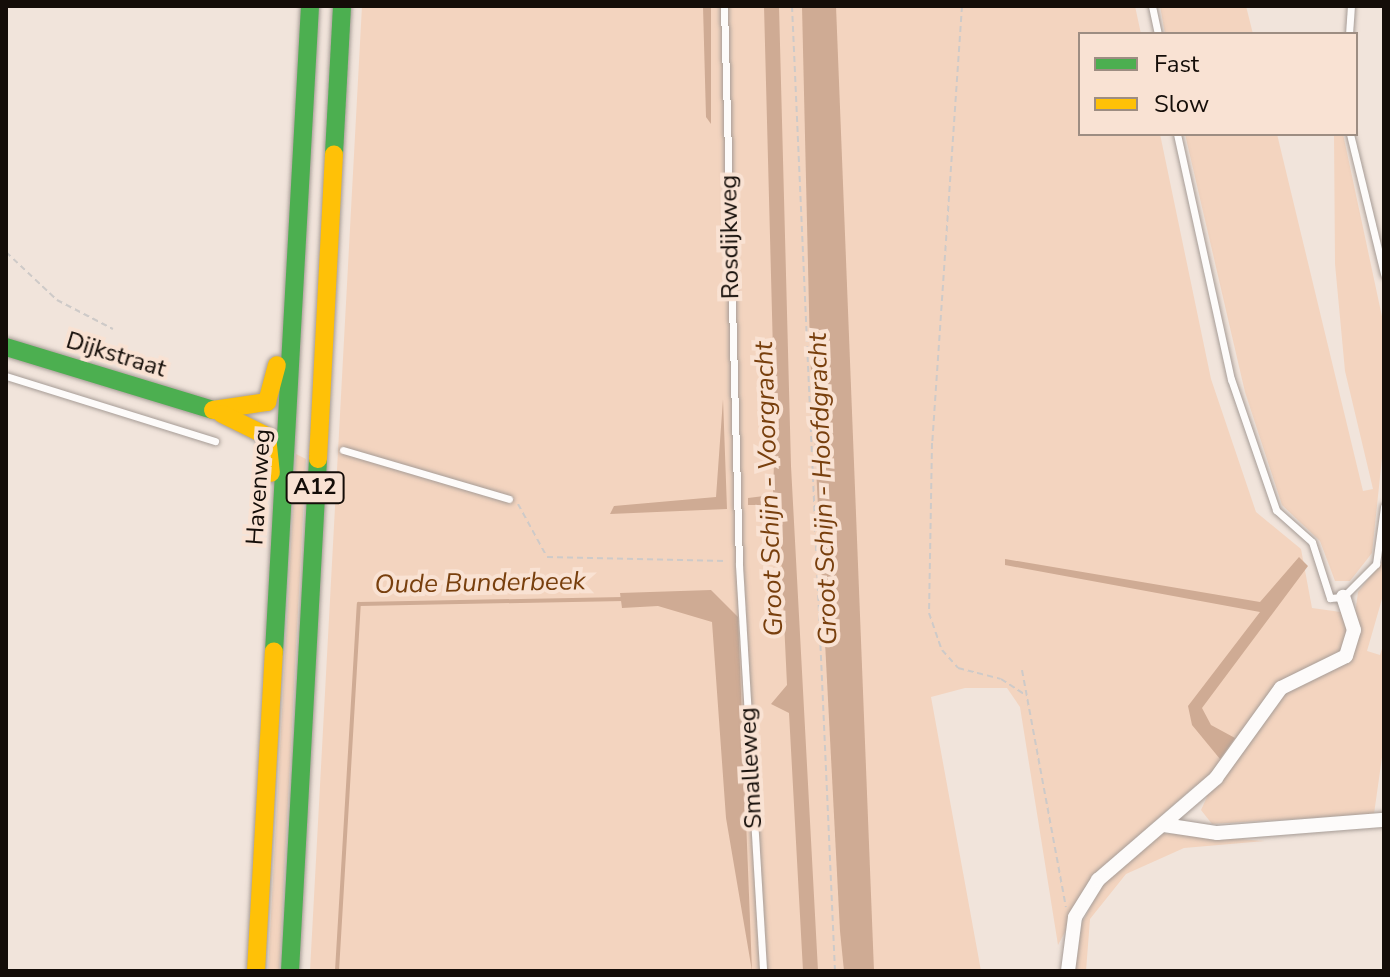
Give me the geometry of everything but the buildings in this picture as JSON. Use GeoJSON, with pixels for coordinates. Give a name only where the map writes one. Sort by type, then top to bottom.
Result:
{"type":"FeatureCollection","features":[{"type":"Feature","properties":{"kind":"main road","name":"A12"},"geometry":{"type":"LineString","coordinates":[[290,971],[342,6]]}},
{"type":"Feature","properties":{"kind":"main road"},"geometry":{"type":"LineString","coordinates":[[213,410],[256,408],[275,392],[291,137],[310,9]]}},
{"type":"Feature","properties":{"kind":"main road","name":"Havenweg"},"geometry":{"type":"LineString","coordinates":[[256,971],[265,752],[310,9]]}},
{"type":"Feature","properties":{"kind":"main road","name":"Dijkstraat"},"geometry":{"type":"LineString","coordinates":[[6,347],[213,410]]}},
{"type":"Feature","properties":{"kind":"main road"},"geometry":{"type":"LineString","coordinates":[[213,410],[258,428],[272,450],[265,752]]}},
{"type":"Feature","properties":{"kind":"street"},"geometry":{"type":"LineString","coordinates":[[1068,971],[1075,917],[1098,880],[1164,825],[1235,756],[1281,688],[1346,656],[1354,630],[1343,597]]}},
{"type":"Feature","properties":{"kind":"street"},"geometry":{"type":"LineString","coordinates":[[1164,825],[1217,833],[1384,820]]}},
{"type":"Feature","properties":{"kind":"lane","name":"Rosdijkweg"},"geometry":{"type":"LineString","coordinates":[[724,6],[739,565]]}},
{"type":"Feature","properties":{"kind":"lane"},"geometry":{"type":"LineString","coordinates":[[1152,6],[1158,32]]}},
{"type":"Feature","properties":{"kind":"lane"},"geometry":{"type":"LineString","coordinates":[[1349,32],[1351,6]]}},
{"type":"Feature","properties":{"kind":"lane"},"geometry":{"type":"LineString","coordinates":[[1177,136],[1222,347],[1276,510],[1312,542],[1325,593],[1343,597],[1376,564],[1384,507]]}},
{"type":"Feature","properties":{"kind":"lane"},"geometry":{"type":"LineString","coordinates":[[1350,136],[1384,274]]}},
{"type":"Feature","properties":{"kind":"lane"},"geometry":{"type":"LineString","coordinates":[[6,376],[215,441]]}},
{"type":"Feature","properties":{"kind":"lane"},"geometry":{"type":"LineString","coordinates":[[343,450],[509,499]]}},
{"type":"Feature","properties":{"kind":"lane","name":"Smalleweg"},"geometry":{"type":"LineString","coordinates":[[739,565],[763,971]]}},
{"type":"Feature","properties":{"kind":"path"},"geometry":{"type":"LineString","coordinates":[[792,6],[835,971]]}},
{"type":"Feature","properties":{"kind":"path"},"geometry":{"type":"LineString","coordinates":[[962,6],[932,443],[929,613],[942,650],[958,668],[1001,679],[1026,695]]}},
{"type":"Feature","properties":{"kind":"path"},"geometry":{"type":"LineString","coordinates":[[6,252],[57,300],[113,329]]}},
{"type":"Feature","properties":{"kind":"path"},"geometry":{"type":"LineString","coordinates":[[509,499],[547,557],[708,555],[739,565]]}},
{"type":"Feature","properties":{"kind":"path"},"geometry":{"type":"LineString","coordinates":[[1022,670],[1060,889],[1075,917]]}},
{"type":"Feature","properties":{"kind":"shaded area"},"geometry":{"type":"Polygon","coordinates":[[[362,6],[1135,6],[1141,32],[1078,32],[1078,136],[1160,136],[1211,379],[1256,512],[1301,549],[1312,608],[1355,614],[1358,592],[1384,559],[1384,592],[1367,651],[1380,655],[1384,642],[1384,743],[1374,814],[1212,824],[1201,810],[1207,797],[1196,785],[1097,872],[1058,945],[1020,707],[1007,688],[965,688],[931,697],[981,971],[310,971],[362,6]]]}},
{"type":"Feature","properties":{"kind":"shaded area"},"geometry":{"type":"Polygon","coordinates":[[[1160,6],[1246,6],[1252,32],[1165,32],[1160,6]]]}},
{"type":"Feature","properties":{"kind":"shaded area"},"geometry":{"type":"Polygon","coordinates":[[[1185,136],[1277,136],[1363,491],[1373,489],[1345,371],[1335,264],[1334,136],[1343,136],[1384,326],[1384,439],[1372,553],[1350,581],[1335,581],[1320,541],[1282,505],[1245,392],[1185,136]]]}},
{"type":"Feature","properties":{"kind":"shaded area"},"geometry":{"type":"Polygon","coordinates":[[[296,454],[306,459],[279,971],[268,971],[296,454]]]}},
{"type":"Feature","properties":{"kind":"shaded area"},"geometry":{"type":"Polygon","coordinates":[[[1160,833],[1265,841],[1184,848],[1126,874],[1090,919],[1086,971],[1075,971],[1082,923],[1103,884],[1160,833]]]}},
{"type":"Feature","properties":{"kind":"water"},"geometry":{"type":"Polygon","coordinates":[[[703,6],[711,6],[711,124],[706,117],[703,6]]]}},
{"type":"Feature","properties":{"kind":"water"},"geometry":{"type":"Polygon","coordinates":[[[764,6],[779,6],[791,466],[818,971],[803,971],[789,713],[771,704],[787,685],[779,515],[776,505],[748,505],[748,498],[773,495],[775,429],[764,6]]]}},
{"type":"Feature","properties":{"kind":"water","name":"Groot Schijn - Hoofdgracht"},"geometry":{"type":"Polygon","coordinates":[[[802,6],[836,6],[874,971],[844,971],[840,931],[810,352],[802,6]]]}},
{"type":"Feature","properties":{"kind":"water"},"geometry":{"type":"Polygon","coordinates":[[[723,399],[727,509],[610,514],[614,506],[716,497],[723,399]]]}},
{"type":"Feature","properties":{"kind":"water"},"geometry":{"type":"Polygon","coordinates":[[[1299,557],[1308,566],[1202,708],[1211,725],[1235,738],[1220,759],[1192,725],[1188,706],[1260,612],[1005,565],[1005,559],[1260,602],[1299,557]]]}},
{"type":"Feature","properties":{"kind":"water"},"geometry":{"type":"Polygon","coordinates":[[[711,590],[738,617],[752,971],[726,818],[712,622],[658,606],[622,608],[620,593],[711,590]]]}},
{"type":"Feature","properties":{"kind":"waterway","name":"Oude Bunderbeek"},"geometry":{"type":"LineString","coordinates":[[337,971],[359,604],[624,599]]}},
{"type":"Feature","properties":{"kind":"traffic: fast"},"geometry":{"type":"LineString","coordinates":[[274,652],[310,6]]}},
{"type":"Feature","properties":{"kind":"traffic: fast"},"geometry":{"type":"LineString","coordinates":[[334,154],[342,6]]}},
{"type":"Feature","properties":{"kind":"traffic: fast"},"geometry":{"type":"LineString","coordinates":[[6,347],[213,410]]}},
{"type":"Feature","properties":{"kind":"traffic: fast"},"geometry":{"type":"LineString","coordinates":[[290,971],[318,459]]}},
{"type":"Feature","properties":{"kind":"traffic: slow"},"geometry":{"type":"LineString","coordinates":[[318,459],[334,154]]}},
{"type":"Feature","properties":{"kind":"traffic: slow"},"geometry":{"type":"LineString","coordinates":[[213,410],[267,402],[277,365]]}},
{"type":"Feature","properties":{"kind":"traffic: slow"},"geometry":{"type":"LineString","coordinates":[[222,414],[267,436],[271,473]]}},
{"type":"Feature","properties":{"kind":"traffic: slow"},"geometry":{"type":"LineString","coordinates":[[256,971],[274,652]]}},
{"type":"Feature","properties":{"kind":"water label","name":"Groot Schijn - Voorgracht"},"geometry":{"type":"Point","coordinates":[769,489]}}]}
